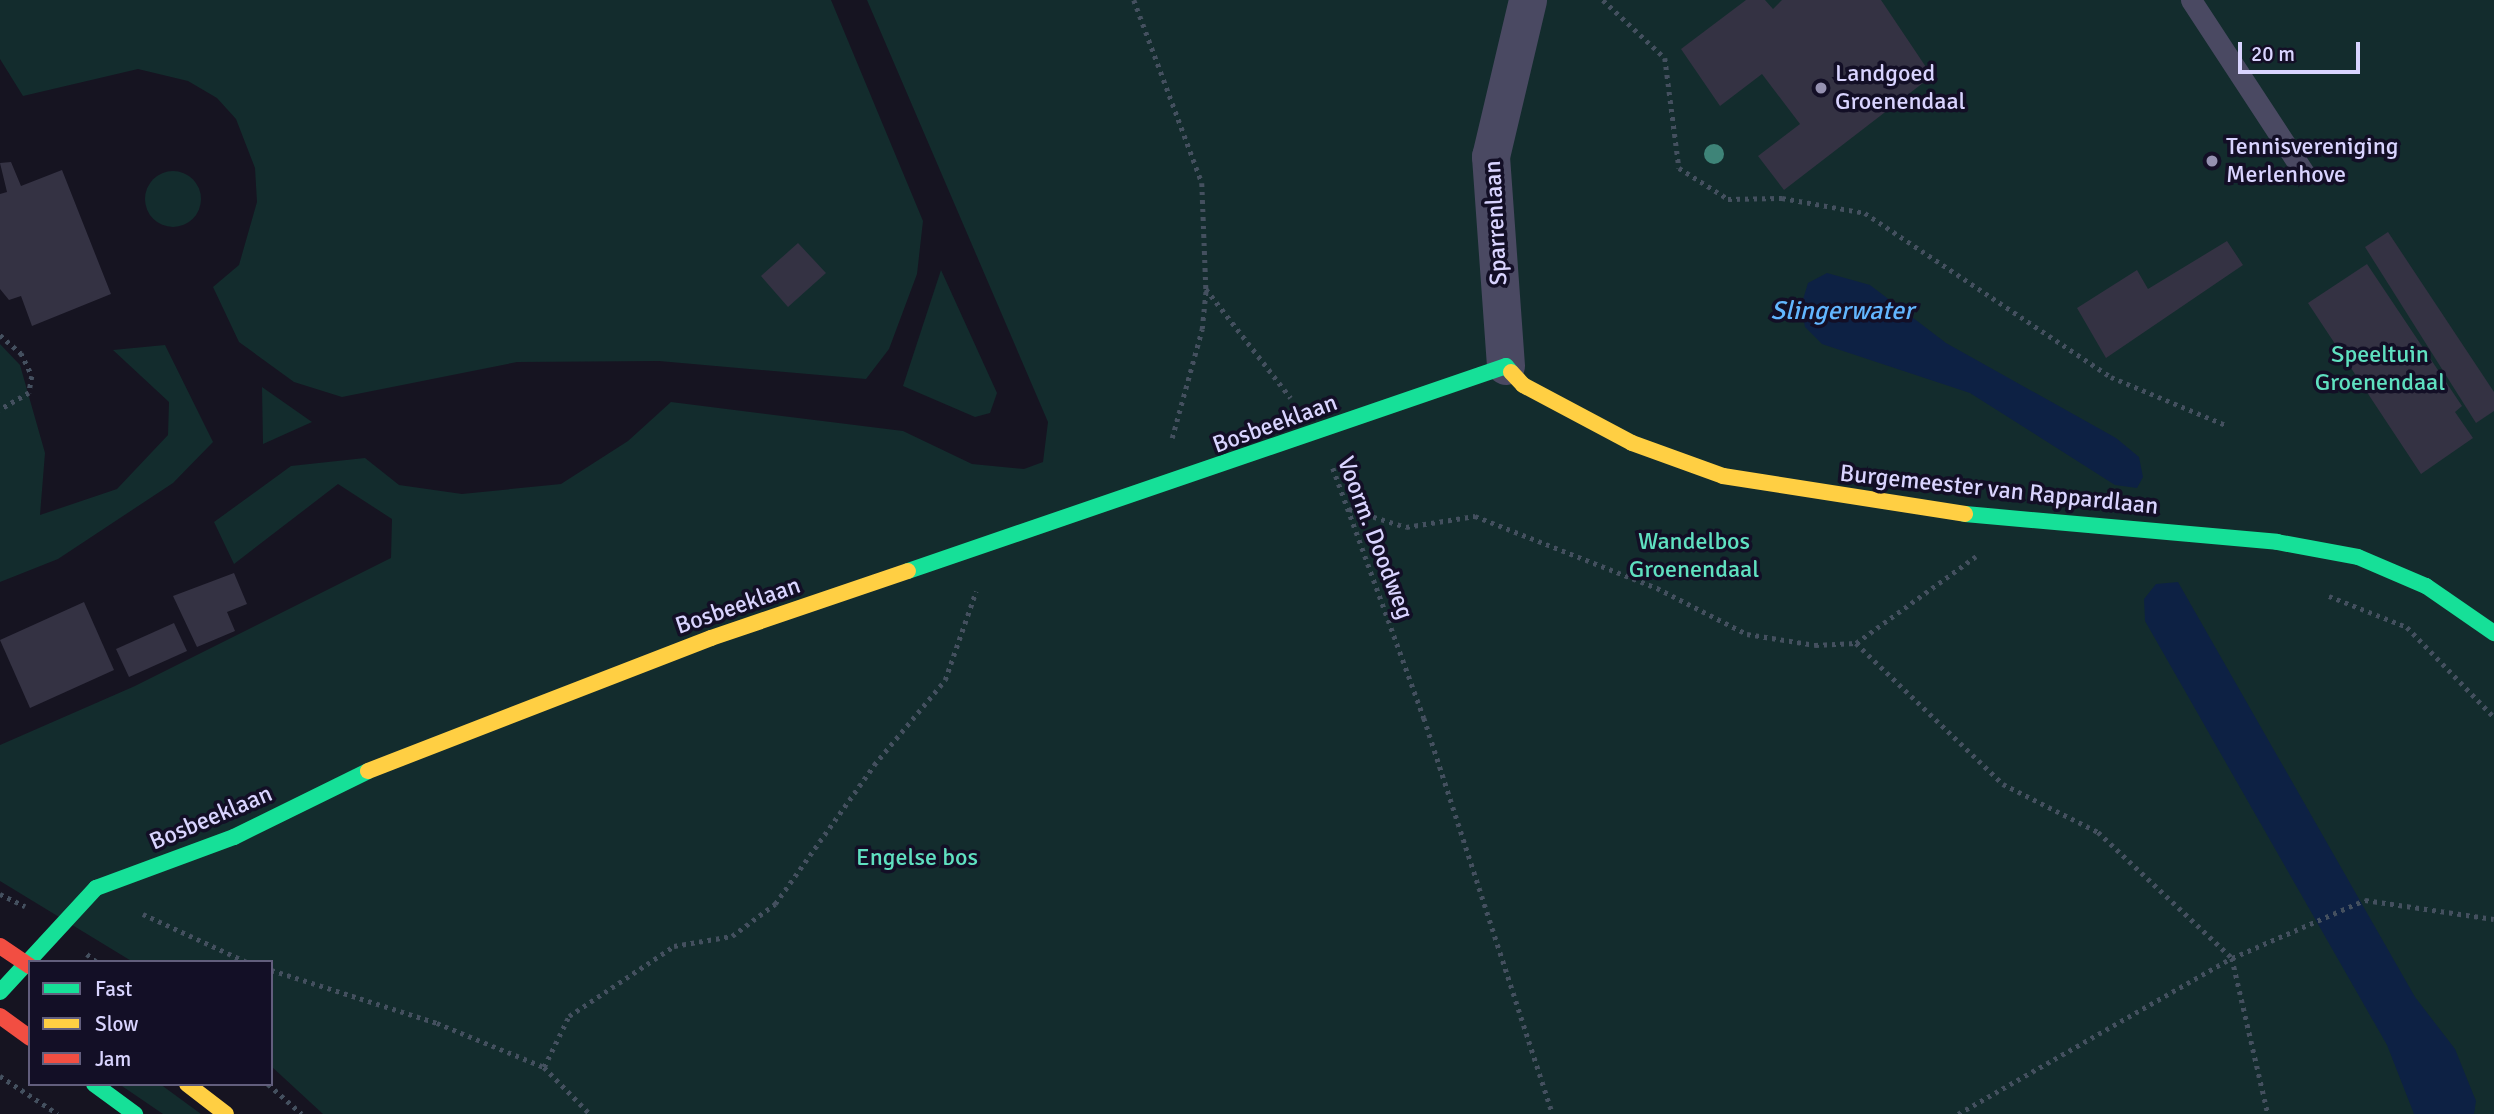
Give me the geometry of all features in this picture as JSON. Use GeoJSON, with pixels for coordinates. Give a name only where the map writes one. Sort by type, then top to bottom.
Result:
{"type":"FeatureCollection","features":[{"type":"Feature","properties":{"kind":"street","name":"Sparrenlaan"},"geometry":{"type":"LineString","coordinates":[[1506,366],[1491,157],[1528,0]]}},
{"type":"Feature","properties":{"kind":"street","name":"Bosbeeklaan"},"geometry":{"type":"LineString","coordinates":[[33,960],[96,888],[234,837],[416,748],[711,638],[1506,366]]}},
{"type":"Feature","properties":{"kind":"street","name":"Burgemeester van Rappardlaan"},"geometry":{"type":"LineString","coordinates":[[1506,366],[1523,385],[1632,443],[1723,476],[1935,511],[2302,546],[2358,557],[2427,586],[2494,633]]}},
{"type":"Feature","properties":{"kind":"street"},"geometry":{"type":"LineString","coordinates":[[0,946],[28,966]]}},
{"type":"Feature","properties":{"kind":"street","name":"Bosbeeklaan"},"geometry":{"type":"LineString","coordinates":[[0,992],[28,966]]}},
{"type":"Feature","properties":{"kind":"street"},"geometry":{"type":"LineString","coordinates":[[0,1016],[28,1037]]}},
{"type":"Feature","properties":{"kind":"street"},"geometry":{"type":"LineString","coordinates":[[97,1086],[135,1114]]}},
{"type":"Feature","properties":{"kind":"street"},"geometry":{"type":"LineString","coordinates":[[190,1086],[226,1114]]}},
{"type":"Feature","properties":{"kind":"lane"},"geometry":{"type":"LineString","coordinates":[[2191,0],[2305,174]]}},
{"type":"Feature","properties":{"kind":"path","name":"Voorm. Doodweg"},"geometry":{"type":"LineString","coordinates":[[1134,0],[1202,183],[1206,289],[1289,393],[1309,435],[1330,461],[1424,718],[1553,1114]]}},
{"type":"Feature","properties":{"kind":"path"},"geometry":{"type":"LineString","coordinates":[[1603,0],[1665,58],[1678,169],[1728,199],[1782,198],[1865,213],[2111,377],[2226,425]]}},
{"type":"Feature","properties":{"kind":"path"},"geometry":{"type":"LineString","coordinates":[[0,335],[21,353],[32,376],[29,393],[0,410]]}},
{"type":"Feature","properties":{"kind":"path"},"geometry":{"type":"LineString","coordinates":[[1347,508],[1406,527],[1475,516],[1657,588],[1747,634],[1856,643],[2003,783],[2098,832],[2232,958],[2268,1114]]}},
{"type":"Feature","properties":{"kind":"path"},"geometry":{"type":"LineString","coordinates":[[1856,643],[1980,553]]}},
{"type":"Feature","properties":{"kind":"path"},"geometry":{"type":"LineString","coordinates":[[544,1068],[569,1016],[674,946],[732,936],[775,904],[874,765],[945,680],[977,588]]}},
{"type":"Feature","properties":{"kind":"path"},"geometry":{"type":"LineString","coordinates":[[96,888],[243,960]]}},
{"type":"Feature","properties":{"kind":"path"},"geometry":{"type":"LineString","coordinates":[[1958,1114],[2232,958],[2307,929],[2365,900],[2494,919]]}},
{"type":"Feature","properties":{"kind":"path"},"geometry":{"type":"LineString","coordinates":[[273,971],[437,1023],[544,1068],[590,1114]]}},
{"type":"Feature","properties":{"kind":"path"},"geometry":{"type":"LineString","coordinates":[[0,1076],[58,1114]]}},
{"type":"Feature","properties":{"kind":"path"},"geometry":{"type":"LineString","coordinates":[[270,1086],[302,1114]]}},
{"type":"Feature","properties":{"kind":"green space"},"geometry":{"type":"Polygon","coordinates":[[[0,0],[831,0],[923,221],[917,274],[889,349],[866,379],[659,361],[517,362],[342,397],[294,382],[239,342],[213,287],[239,265],[257,202],[255,168],[236,119],[217,98],[188,81],[138,69],[23,96],[0,59],[0,0]]]}},
{"type":"Feature","properties":{"kind":"green space","name":"Wandelbos Groenendaal"},"geometry":{"type":"Polygon","coordinates":[[[867,0],[2494,0],[2494,1114],[323,1114],[273,1068],[273,960],[130,960],[0,881],[0,745],[135,686],[391,558],[392,519],[338,484],[234,564],[214,522],[291,466],[365,458],[399,485],[462,494],[561,484],[628,441],[671,402],[903,431],[972,464],[1024,469],[1043,462],[1048,422],[867,0]]]}},
{"type":"Feature","properties":{"kind":"green space"},"geometry":{"type":"Polygon","coordinates":[[[167,171],[179,171],[189,175],[197,183],[201,199],[197,215],[189,223],[179,227],[167,227],[157,223],[149,215],[145,205],[145,193],[149,183],[157,175],[167,171]]]}},
{"type":"Feature","properties":{"kind":"green space"},"geometry":{"type":"Polygon","coordinates":[[[941,270],[997,393],[990,413],[975,417],[903,386],[941,270]]]}},
{"type":"Feature","properties":{"kind":"green space"},"geometry":{"type":"Polygon","coordinates":[[[0,344],[20,365],[45,453],[40,515],[117,489],[168,435],[169,402],[113,350],[165,345],[213,442],[173,483],[58,559],[0,582],[0,344]]]}},
{"type":"Feature","properties":{"kind":"green space"},"geometry":{"type":"Polygon","coordinates":[[[262,387],[312,422],[263,444],[262,387]]]}},
{"type":"Feature","properties":{"kind":"green space"},"geometry":{"type":"Polygon","coordinates":[[[122,1086],[163,1086],[201,1114],[163,1114],[122,1086]]]}},
{"type":"Feature","properties":{"kind":"water","name":"Slingerwater"},"geometry":{"type":"Polygon","coordinates":[[[1827,273],[1870,285],[1946,343],[2116,438],[2139,457],[2143,477],[2137,488],[2115,485],[1970,393],[1822,344],[1805,327],[1801,306],[1808,283],[1827,273]]]}},
{"type":"Feature","properties":{"kind":"water"},"geometry":{"type":"Polygon","coordinates":[[[2178,582],[2415,997],[2455,1049],[2476,1101],[2474,1114],[2414,1114],[2387,1045],[2145,621],[2144,599],[2156,584],[2178,582]]]}},
{"type":"Feature","properties":{"kind":"building"},"geometry":{"type":"Polygon","coordinates":[[[1746,0],[1765,0],[1773,9],[1782,0],[1881,0],[1932,76],[1784,190],[1758,156],[1800,124],[1762,74],[1720,106],[1681,49],[1746,0]]]}},
{"type":"Feature","properties":{"kind":"building"},"geometry":{"type":"Polygon","coordinates":[[[11,162],[21,186],[62,170],[111,294],[32,326],[21,296],[9,300],[0,289],[0,194],[7,192],[0,163],[11,162]]]}},
{"type":"Feature","properties":{"kind":"building"},"geometry":{"type":"Polygon","coordinates":[[[2388,232],[2494,392],[2494,411],[2476,423],[2365,247],[2388,232]]]}},
{"type":"Feature","properties":{"kind":"building"},"geometry":{"type":"Polygon","coordinates":[[[2227,241],[2243,265],[2106,358],[2077,308],[2137,270],[2148,289],[2227,241]]]}},
{"type":"Feature","properties":{"kind":"building"},"geometry":{"type":"Polygon","coordinates":[[[798,243],[826,273],[788,307],[761,276],[798,243]]]}},
{"type":"Feature","properties":{"kind":"building"},"geometry":{"type":"Polygon","coordinates":[[[2367,264],[2462,406],[2455,412],[2473,438],[2421,474],[2308,303],[2367,264]]]}},
{"type":"Feature","properties":{"kind":"building"},"geometry":{"type":"Polygon","coordinates":[[[234,573],[247,604],[227,612],[235,631],[197,647],[173,596],[234,573]]]}},
{"type":"Feature","properties":{"kind":"building"},"geometry":{"type":"Polygon","coordinates":[[[84,602],[114,670],[30,708],[0,640],[84,602]]]}},
{"type":"Feature","properties":{"kind":"building"},"geometry":{"type":"Polygon","coordinates":[[[174,623],[187,651],[129,677],[116,649],[174,623]]]}},
{"type":"Feature","properties":{"kind":"traffic: fast"},"geometry":{"type":"LineString","coordinates":[[908,571],[1506,366],[1511,372]]}},
{"type":"Feature","properties":{"kind":"traffic: fast"},"geometry":{"type":"LineString","coordinates":[[1965,514],[2277,542],[2358,557],[2426,586],[2494,633]]}},
{"type":"Feature","properties":{"kind":"traffic: fast"},"geometry":{"type":"LineString","coordinates":[[30,960],[96,888],[234,837],[368,771]]}},
{"type":"Feature","properties":{"kind":"traffic: fast"},"geometry":{"type":"LineString","coordinates":[[0,992],[28,962]]}},
{"type":"Feature","properties":{"kind":"traffic: fast"},"geometry":{"type":"LineString","coordinates":[[97,1086],[135,1114]]}},
{"type":"Feature","properties":{"kind":"traffic: slow"},"geometry":{"type":"LineString","coordinates":[[1511,372],[1523,385],[1632,443],[1723,476],[1965,514]]}},
{"type":"Feature","properties":{"kind":"traffic: slow"},"geometry":{"type":"LineString","coordinates":[[368,771],[711,638],[908,571]]}},
{"type":"Feature","properties":{"kind":"traffic: slow"},"geometry":{"type":"LineString","coordinates":[[190,1086],[226,1114]]}},
{"type":"Feature","properties":{"kind":"traffic: jam"},"geometry":{"type":"LineString","coordinates":[[0,946],[28,965]]}},
{"type":"Feature","properties":{"kind":"traffic: jam"},"geometry":{"type":"LineString","coordinates":[[0,1016],[28,1037]]}},
{"type":"Feature","properties":{"kind":"place","name":"Landgoed Groenendaal"},"geometry":{"type":"Point","coordinates":[1821,88]}},
{"type":"Feature","properties":{"kind":"place","name":"Tennisvereniging Merlenhove"},"geometry":{"type":"Point","coordinates":[2212,161]}},
{"type":"Feature","properties":{"kind":"park label","name":"Speeltuin Groenendaal"},"geometry":{"type":"Point","coordinates":[2380,369]}},
{"type":"Feature","properties":{"kind":"park label","name":"Engelse bos"},"geometry":{"type":"Point","coordinates":[917,858]}}]}
